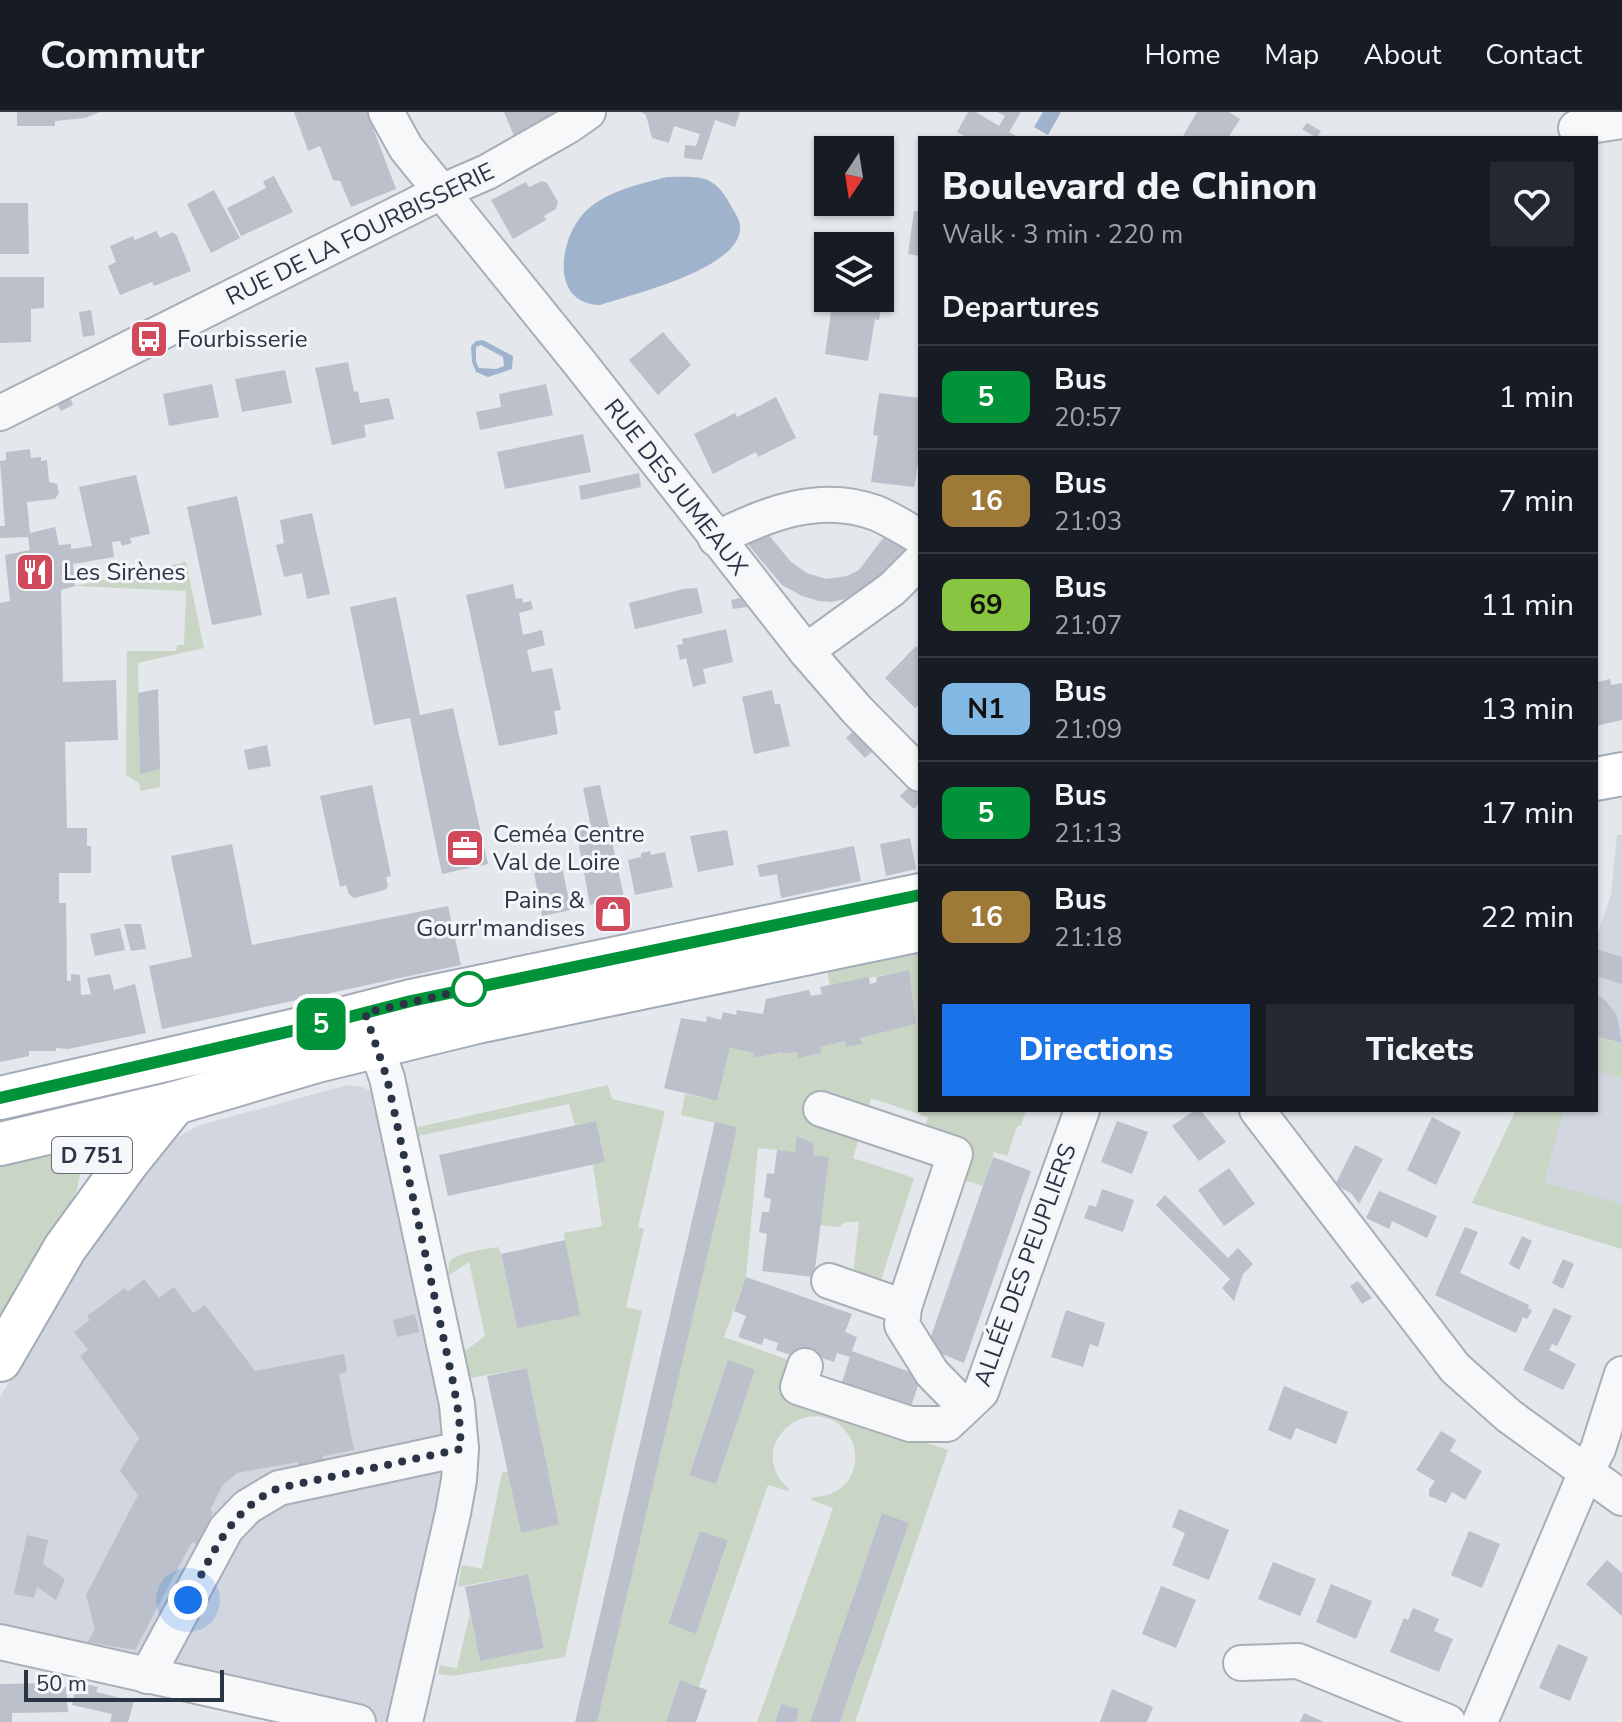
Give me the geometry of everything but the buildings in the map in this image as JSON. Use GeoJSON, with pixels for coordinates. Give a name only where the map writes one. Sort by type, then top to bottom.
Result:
{"type":"FeatureCollection","features":[{"type":"Feature","properties":{"kind":"main road"},"geometry":{"type":"LineString","coordinates":[[1598,751],[1622,746]]}},
{"type":"Feature","properties":{"kind":"main road"},"geometry":{"type":"LineString","coordinates":[[1598,779],[1622,774]]}},
{"type":"Feature","properties":{"kind":"main road","name":"D 751"},"geometry":{"type":"LineString","coordinates":[[0,1144],[175,1103],[370,1030],[609,958],[918,895]]}},
{"type":"Feature","properties":{"kind":"main road","name":"D 751"},"geometry":{"type":"LineString","coordinates":[[11,1096],[370,1030],[477,1022],[918,930]]}},
{"type":"Feature","properties":{"kind":"main road","name":"D 751"},"geometry":{"type":"LineString","coordinates":[[11,1096],[53,1105],[78,1125],[93,1157],[65,1248]]}},
{"type":"Feature","properties":{"kind":"main road","name":"D 751"},"geometry":{"type":"LineString","coordinates":[[0,1360],[65,1248],[175,1103]]}},
{"type":"Feature","properties":{"kind":"street","name":"RUE DES JUMEAUX"},"geometry":{"type":"LineString","coordinates":[[386,112],[406,148],[806,651],[857,710],[918,772]]}},
{"type":"Feature","properties":{"kind":"street","name":"RUE DE LA FOURBISSERIE"},"geometry":{"type":"LineString","coordinates":[[0,413],[441,192],[487,172],[588,112]]}},
{"type":"Feature","properties":{"kind":"street"},"geometry":{"type":"LineString","coordinates":[[1576,128],[1622,121]]}},
{"type":"Feature","properties":{"kind":"street"},"geometry":{"type":"LineString","coordinates":[[716,539],[764,515],[824,504],[875,513],[918,536]]}},
{"type":"Feature","properties":{"kind":"street"},"geometry":{"type":"LineString","coordinates":[[806,651],[892,589],[918,563]]}},
{"type":"Feature","properties":{"kind":"street"},"geometry":{"type":"LineString","coordinates":[[370,1030],[387,1078],[448,1360],[459,1416],[461,1449],[453,1513],[405,1722]]}},
{"type":"Feature","properties":{"kind":"street"},"geometry":{"type":"LineString","coordinates":[[821,1109],[955,1154],[904,1307],[902,1325],[932,1373],[965,1407]]}},
{"type":"Feature","properties":{"kind":"street","name":"ALLÉE DES PEUPLIERS"},"geometry":{"type":"LineString","coordinates":[[805,1366],[798,1387],[910,1424],[947,1424],[981,1392],[1081,1112]]}},
{"type":"Feature","properties":{"kind":"street"},"geometry":{"type":"LineString","coordinates":[[1259,1112],[1455,1368],[1509,1416],[1622,1498]]}},
{"type":"Feature","properties":{"kind":"street"},"geometry":{"type":"LineString","coordinates":[[829,1281],[904,1307]]}},
{"type":"Feature","properties":{"kind":"street"},"geometry":{"type":"LineString","coordinates":[[1480,1722],[1598,1449],[1622,1374]]}},
{"type":"Feature","properties":{"kind":"street"},"geometry":{"type":"LineString","coordinates":[[147,1676],[226,1529],[257,1499],[279,1488],[461,1449]]}},
{"type":"Feature","properties":{"kind":"street"},"geometry":{"type":"LineString","coordinates":[[0,1642],[358,1722]]}},
{"type":"Feature","properties":{"kind":"street"},"geometry":{"type":"LineString","coordinates":[[1241,1663],[1298,1661],[1448,1722]]}},
{"type":"Feature","properties":{"kind":"shaded area"},"geometry":{"type":"Polygon","coordinates":[[[1617,835],[1622,835],[1622,1249],[1472,1203],[1515,1112],[1598,1112],[1598,933],[1611,895],[1617,835]]]}},
{"type":"Feature","properties":{"kind":"shaded area"},"geometry":{"type":"Polygon","coordinates":[[[348,1085],[362,1087],[392,1101],[457,1404],[405,1722],[358,1722],[0,1642],[0,1397],[109,1219],[168,1142],[200,1125],[348,1085]]]}},
{"type":"Feature","properties":{"kind":"green space"},"geometry":{"type":"Polygon","coordinates":[[[186,562],[204,648],[138,663],[140,773],[160,769],[160,787],[140,791],[140,784],[126,775],[127,651],[176,651],[177,645],[184,645],[186,591],[75,586],[186,562]]]}},
{"type":"Feature","properties":{"kind":"green space"},"geometry":{"type":"Polygon","coordinates":[[[918,951],[918,1112],[1026,1112],[1007,1156],[994,1152],[983,1186],[961,1179],[923,1136],[928,1117],[871,1098],[853,1158],[914,1178],[881,1280],[901,1287],[852,1283],[859,1222],[846,1222],[838,1227],[820,1225],[828,1157],[813,1155],[814,1143],[798,1136],[795,1152],[758,1148],[746,1277],[724,1337],[794,1362],[784,1395],[948,1450],[855,1722],[840,1722],[909,1523],[882,1513],[810,1722],[796,1722],[799,1709],[781,1704],[775,1722],[757,1722],[833,1508],[811,1500],[812,1497],[824,1496],[841,1488],[855,1464],[855,1450],[850,1437],[836,1422],[820,1416],[803,1418],[788,1426],[778,1439],[773,1454],[776,1472],[789,1489],[768,1485],[699,1687],[680,1680],[666,1722],[597,1722],[737,1128],[681,1115],[685,1094],[717,1101],[730,1048],[754,1053],[753,1058],[797,1052],[798,1058],[820,1047],[845,1041],[847,1047],[861,1044],[860,1038],[916,1024],[908,970],[830,986],[827,970],[918,951]],[[728,1361],[689,1474],[716,1483],[755,1370],[728,1361]],[[700,1531],[668,1624],[695,1634],[728,1540],[700,1531]]]}},
{"type":"Feature","properties":{"kind":"green space"},"geometry":{"type":"Polygon","coordinates":[[[1598,1037],[1622,1044],[1622,1078],[1598,1072],[1598,1037]]]}},
{"type":"Feature","properties":{"kind":"green space"},"geometry":{"type":"Polygon","coordinates":[[[608,1085],[612,1099],[665,1111],[638,1227],[644,1229],[626,1307],[642,1311],[565,1657],[453,1676],[438,1674],[440,1665],[457,1668],[470,1613],[480,1661],[544,1648],[528,1574],[458,1587],[462,1565],[482,1569],[502,1473],[508,1471],[521,1533],[559,1523],[527,1368],[470,1378],[465,1351],[485,1336],[469,1262],[448,1276],[449,1263],[464,1254],[499,1247],[517,1328],[565,1240],[564,1233],[602,1226],[593,1165],[605,1162],[596,1122],[575,1125],[569,1104],[418,1136],[418,1127],[608,1085]]]}},
{"type":"Feature","properties":{"kind":"green space"},"geometry":{"type":"Polygon","coordinates":[[[1515,1112],[1562,1112],[1544,1183],[1622,1204],[1622,1249],[1472,1203],[1515,1112]]]}},
{"type":"Feature","properties":{"kind":"green space"},"geometry":{"type":"Polygon","coordinates":[[[63,1152],[78,1152],[82,1164],[77,1190],[37,1265],[0,1324],[0,1167],[63,1152]]]}},
{"type":"Feature","properties":{"kind":"water"},"geometry":{"type":"Polygon","coordinates":[[[1043,112],[1061,112],[1048,135],[1034,127],[1043,112]]]}},
{"type":"Feature","properties":{"kind":"water"},"geometry":{"type":"Polygon","coordinates":[[[667,177],[696,177],[717,187],[739,220],[736,241],[724,255],[705,267],[635,294],[600,305],[584,302],[573,294],[566,283],[565,254],[568,239],[583,214],[611,194],[667,177]]]}},
{"type":"Feature","properties":{"kind":"water"},"geometry":{"type":"Polygon","coordinates":[[[483,340],[513,356],[512,369],[488,377],[476,372],[471,346],[483,340]],[[481,345],[476,347],[479,368],[504,366],[503,357],[481,345]]]}},
{"type":"Feature","properties":{"kind":"bus line","name":"5"},"geometry":{"type":"LineString","coordinates":[[0,1098],[411,1001],[918,895]]}},
{"type":"Feature","properties":{"kind":"place","name":"Fourbisserie"},"geometry":{"type":"Point","coordinates":[149,339]}},
{"type":"Feature","properties":{"kind":"place","name":"Les Sirènes"},"geometry":{"type":"Point","coordinates":[35,572]}},
{"type":"Feature","properties":{"kind":"place","name":"Ceméa Centre Val de Loire"},"geometry":{"type":"Point","coordinates":[465,848]}},
{"type":"Feature","properties":{"kind":"place","name":"Pains & Gourr'mandises"},"geometry":{"type":"Point","coordinates":[613,914]}},
{"type":"Feature","properties":{"kind":"route"},"geometry":{"type":"LineString","coordinates":[[188,1600],[226,1529],[257,1499],[279,1488],[461,1449],[453,1382],[387,1078],[365,1013],[469,989]]}}]}
